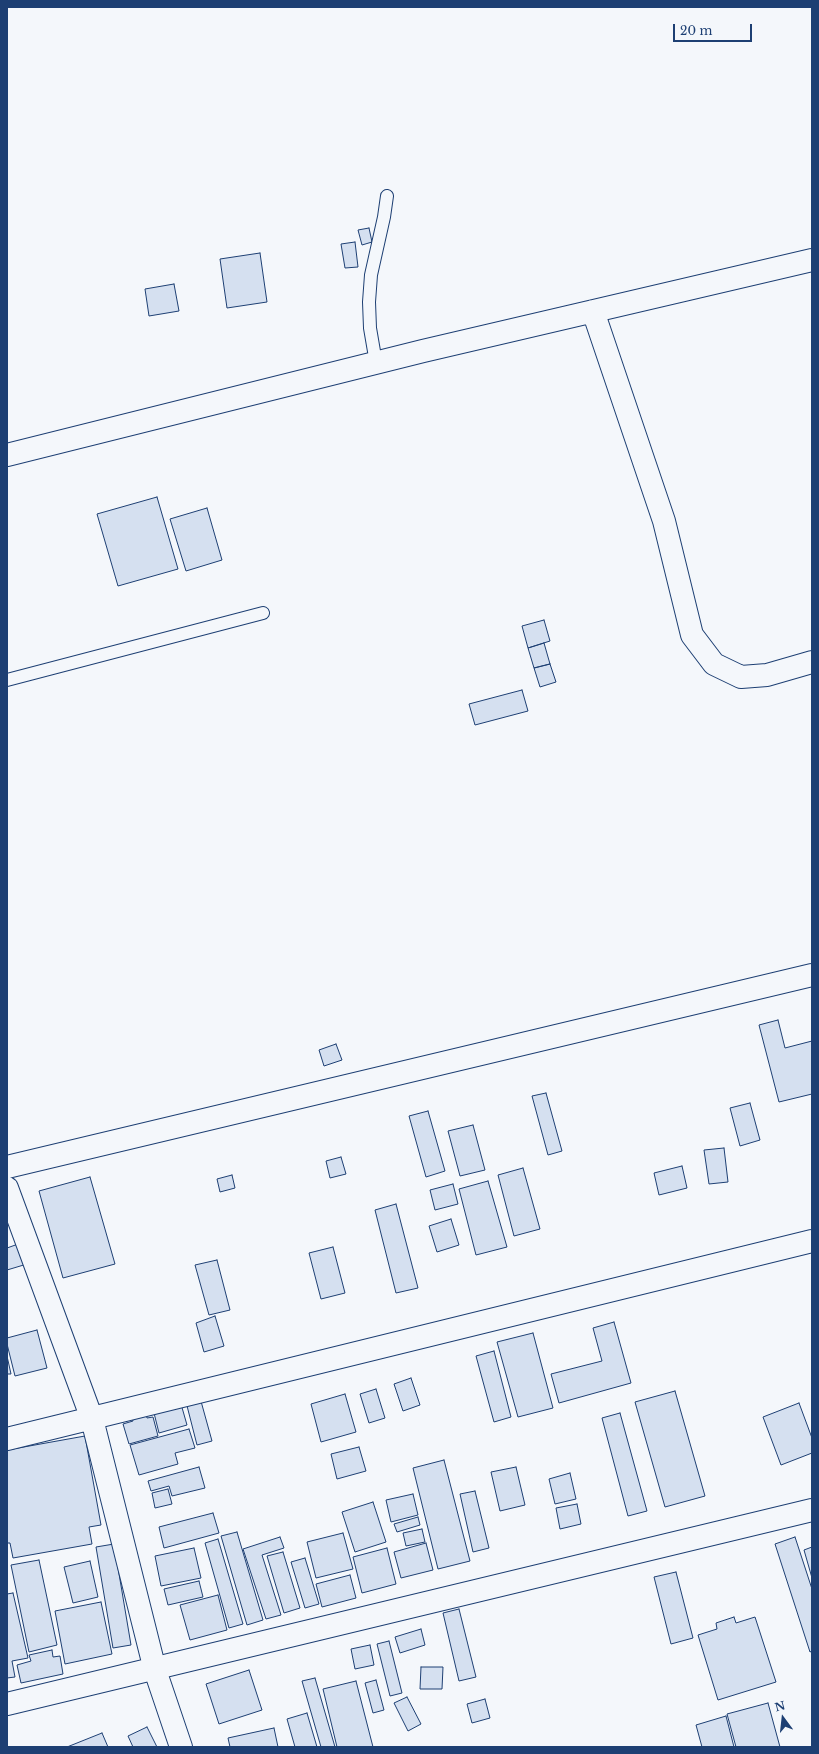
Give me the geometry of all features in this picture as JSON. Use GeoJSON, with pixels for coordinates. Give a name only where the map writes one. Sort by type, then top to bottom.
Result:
{"type":"FeatureCollection","features":[{"type":"Feature","properties":{"kind":"street"},"geometry":{"type":"LineString","coordinates":[[7,455],[376,363],[812,260]]}},
{"type":"Feature","properties":{"kind":"street"},"geometry":{"type":"LineString","coordinates":[[593,311],[664,521],[692,635],[714,664],[741,677],[767,674],[812,662]]}},
{"type":"Feature","properties":{"kind":"street"},"geometry":{"type":"LineString","coordinates":[[7,1167],[812,975]]}},
{"type":"Feature","properties":{"kind":"street"},"geometry":{"type":"LineString","coordinates":[[7,1188],[92,1419],[156,1670],[181,1747]]}},
{"type":"Feature","properties":{"kind":"street"},"geometry":{"type":"LineString","coordinates":[[7,1439],[812,1241]]}},
{"type":"Feature","properties":{"kind":"street"},"geometry":{"type":"LineString","coordinates":[[7,1704],[156,1670],[812,1510]]}},
{"type":"Feature","properties":{"kind":"lane"},"geometry":{"type":"LineString","coordinates":[[376,363],[370,328],[369,302],[371,275],[384,217],[387,196]]}},
{"type":"Feature","properties":{"kind":"lane"},"geometry":{"type":"LineString","coordinates":[[7,680],[263,613]]}},
{"type":"Feature","properties":{"kind":"building"},"geometry":{"type":"Polygon","coordinates":[[[369,228],[372,242],[362,245],[358,230],[369,228]]]}},
{"type":"Feature","properties":{"kind":"building"},"geometry":{"type":"Polygon","coordinates":[[[355,242],[358,267],[345,268],[341,244],[355,242]]]}},
{"type":"Feature","properties":{"kind":"building"},"geometry":{"type":"Polygon","coordinates":[[[260,253],[267,302],[227,308],[220,259],[260,253]]]}},
{"type":"Feature","properties":{"kind":"building"},"geometry":{"type":"Polygon","coordinates":[[[174,284],[179,311],[149,316],[145,289],[174,284]]]}},
{"type":"Feature","properties":{"kind":"building"},"geometry":{"type":"Polygon","coordinates":[[[157,497],[178,569],[118,586],[97,514],[157,497]]]}},
{"type":"Feature","properties":{"kind":"building"},"geometry":{"type":"Polygon","coordinates":[[[207,508],[222,560],[186,571],[170,519],[207,508]]]}},
{"type":"Feature","properties":{"kind":"building"},"geometry":{"type":"Polygon","coordinates":[[[544,620],[550,641],[528,648],[522,626],[544,620]]]}},
{"type":"Feature","properties":{"kind":"building"},"geometry":{"type":"Polygon","coordinates":[[[544,643],[550,664],[534,668],[528,648],[544,643]]]}},
{"type":"Feature","properties":{"kind":"building"},"geometry":{"type":"Polygon","coordinates":[[[550,664],[556,682],[540,687],[534,668],[550,664]]]}},
{"type":"Feature","properties":{"kind":"building"},"geometry":{"type":"Polygon","coordinates":[[[522,690],[528,711],[475,725],[469,704],[522,690]]]}},
{"type":"Feature","properties":{"kind":"building"},"geometry":{"type":"Polygon","coordinates":[[[778,1020],[785,1048],[812,1041],[812,1094],[779,1102],[759,1025],[778,1020]]]}},
{"type":"Feature","properties":{"kind":"building"},"geometry":{"type":"Polygon","coordinates":[[[336,1044],[342,1060],[324,1066],[319,1050],[336,1044]]]}},
{"type":"Feature","properties":{"kind":"building"},"geometry":{"type":"Polygon","coordinates":[[[546,1093],[562,1151],[548,1155],[532,1096],[546,1093]]]}},
{"type":"Feature","properties":{"kind":"building"},"geometry":{"type":"Polygon","coordinates":[[[750,1103],[760,1140],[740,1146],[730,1108],[750,1103]]]}},
{"type":"Feature","properties":{"kind":"building"},"geometry":{"type":"Polygon","coordinates":[[[428,1111],[445,1171],[426,1177],[409,1116],[428,1111]]]}},
{"type":"Feature","properties":{"kind":"building"},"geometry":{"type":"Polygon","coordinates":[[[473,1125],[485,1170],[460,1176],[448,1131],[473,1125]]]}},
{"type":"Feature","properties":{"kind":"building"},"geometry":{"type":"Polygon","coordinates":[[[724,1148],[728,1182],[709,1184],[704,1150],[724,1148]]]}},
{"type":"Feature","properties":{"kind":"building"},"geometry":{"type":"Polygon","coordinates":[[[341,1157],[346,1174],[330,1178],[326,1161],[341,1157]]]}},
{"type":"Feature","properties":{"kind":"building"},"geometry":{"type":"Polygon","coordinates":[[[682,1166],[687,1188],[659,1195],[654,1173],[682,1166]]]}},
{"type":"Feature","properties":{"kind":"building"},"geometry":{"type":"Polygon","coordinates":[[[523,1168],[540,1229],[514,1236],[498,1175],[523,1168]]]}},
{"type":"Feature","properties":{"kind":"building"},"geometry":{"type":"Polygon","coordinates":[[[232,1175],[235,1188],[220,1192],[217,1179],[232,1175]]]}},
{"type":"Feature","properties":{"kind":"building"},"geometry":{"type":"Polygon","coordinates":[[[90,1177],[115,1264],[63,1278],[39,1191],[90,1177]]]}},
{"type":"Feature","properties":{"kind":"building"},"geometry":{"type":"Polygon","coordinates":[[[488,1181],[507,1247],[476,1255],[459,1189],[488,1181]]]}},
{"type":"Feature","properties":{"kind":"building"},"geometry":{"type":"Polygon","coordinates":[[[453,1184],[458,1204],[435,1210],[430,1190],[453,1184]]]}},
{"type":"Feature","properties":{"kind":"building"},"geometry":{"type":"Polygon","coordinates":[[[396,1204],[418,1288],[396,1293],[375,1210],[396,1204]]]}},
{"type":"Feature","properties":{"kind":"building"},"geometry":{"type":"Polygon","coordinates":[[[451,1219],[459,1245],[437,1252],[429,1226],[451,1219]]]}},
{"type":"Feature","properties":{"kind":"building"},"geometry":{"type":"Polygon","coordinates":[[[21,1243],[27,1264],[7,1270],[7,1248],[21,1243]]]}},
{"type":"Feature","properties":{"kind":"building"},"geometry":{"type":"Polygon","coordinates":[[[333,1247],[345,1293],[321,1299],[309,1253],[333,1247]]]}},
{"type":"Feature","properties":{"kind":"building"},"geometry":{"type":"Polygon","coordinates":[[[217,1260],[230,1310],[209,1315],[195,1265],[217,1260]]]}},
{"type":"Feature","properties":{"kind":"building"},"geometry":{"type":"Polygon","coordinates":[[[215,1316],[224,1346],[204,1352],[196,1323],[215,1316]]]}},
{"type":"Feature","properties":{"kind":"building"},"geometry":{"type":"Polygon","coordinates":[[[614,1322],[631,1383],[559,1403],[551,1374],[602,1361],[593,1328],[614,1322]]]}},
{"type":"Feature","properties":{"kind":"building"},"geometry":{"type":"Polygon","coordinates":[[[37,1330],[47,1368],[15,1376],[7,1344],[7,1338],[37,1330]]]}},
{"type":"Feature","properties":{"kind":"building"},"geometry":{"type":"Polygon","coordinates":[[[533,1333],[553,1408],[518,1417],[497,1342],[533,1333]]]}},
{"type":"Feature","properties":{"kind":"building"},"geometry":{"type":"Polygon","coordinates":[[[494,1351],[511,1417],[494,1422],[476,1356],[494,1351]]]}},
{"type":"Feature","properties":{"kind":"building"},"geometry":{"type":"Polygon","coordinates":[[[7,1356],[11,1374],[7,1374],[7,1356]]]}},
{"type":"Feature","properties":{"kind":"building"},"geometry":{"type":"Polygon","coordinates":[[[411,1378],[420,1405],[403,1411],[394,1384],[411,1378]]]}},
{"type":"Feature","properties":{"kind":"building"},"geometry":{"type":"Polygon","coordinates":[[[376,1389],[385,1418],[369,1423],[360,1394],[376,1389]]]}},
{"type":"Feature","properties":{"kind":"building"},"geometry":{"type":"Polygon","coordinates":[[[675,1391],[705,1496],[665,1507],[635,1402],[675,1391]]]}},
{"type":"Feature","properties":{"kind":"building"},"geometry":{"type":"Polygon","coordinates":[[[199,1394],[212,1441],[197,1445],[185,1398],[199,1394]]]}},
{"type":"Feature","properties":{"kind":"building"},"geometry":{"type":"Polygon","coordinates":[[[345,1394],[356,1432],[321,1442],[311,1404],[345,1394]]]}},
{"type":"Feature","properties":{"kind":"building"},"geometry":{"type":"Polygon","coordinates":[[[799,1403],[812,1438],[812,1453],[781,1465],[763,1417],[799,1403]]]}},
{"type":"Feature","properties":{"kind":"building"},"geometry":{"type":"Polygon","coordinates":[[[181,1404],[187,1425],[159,1433],[152,1405],[181,1404]]]}},
{"type":"Feature","properties":{"kind":"building"},"geometry":{"type":"Polygon","coordinates":[[[144,1407],[147,1418],[153,1417],[158,1436],[129,1444],[123,1424],[133,1421],[130,1410],[144,1407]]]}},
{"type":"Feature","properties":{"kind":"building"},"geometry":{"type":"Polygon","coordinates":[[[620,1413],[647,1511],[628,1516],[602,1418],[620,1413]]]}},
{"type":"Feature","properties":{"kind":"building"},"geometry":{"type":"Polygon","coordinates":[[[189,1429],[195,1448],[175,1453],[178,1464],[139,1475],[130,1445],[189,1429]]]}},
{"type":"Feature","properties":{"kind":"building"},"geometry":{"type":"Polygon","coordinates":[[[85,1436],[101,1525],[89,1527],[92,1544],[13,1558],[10,1543],[7,1543],[7,1450],[85,1436]]]}},
{"type":"Feature","properties":{"kind":"building"},"geometry":{"type":"Polygon","coordinates":[[[359,1447],[366,1471],[337,1479],[331,1454],[359,1447]]]}},
{"type":"Feature","properties":{"kind":"building"},"geometry":{"type":"Polygon","coordinates":[[[444,1460],[470,1561],[438,1569],[413,1468],[444,1460]]]}},
{"type":"Feature","properties":{"kind":"building"},"geometry":{"type":"Polygon","coordinates":[[[199,1467],[205,1488],[172,1496],[169,1486],[151,1491],[148,1481],[199,1467]]]}},
{"type":"Feature","properties":{"kind":"building"},"geometry":{"type":"Polygon","coordinates":[[[516,1467],[525,1505],[500,1511],[491,1472],[516,1467]]]}},
{"type":"Feature","properties":{"kind":"building"},"geometry":{"type":"Polygon","coordinates":[[[570,1473],[576,1499],[555,1504],[549,1479],[570,1473]]]}},
{"type":"Feature","properties":{"kind":"building"},"geometry":{"type":"Polygon","coordinates":[[[168,1489],[172,1504],[155,1508],[152,1493],[168,1489]]]}},
{"type":"Feature","properties":{"kind":"building"},"geometry":{"type":"Polygon","coordinates":[[[475,1491],[489,1548],[473,1552],[460,1494],[475,1491]]]}},
{"type":"Feature","properties":{"kind":"building"},"geometry":{"type":"Polygon","coordinates":[[[413,1494],[418,1515],[391,1522],[386,1500],[413,1494]]]}},
{"type":"Feature","properties":{"kind":"building"},"geometry":{"type":"Polygon","coordinates":[[[373,1502],[386,1542],[355,1552],[342,1512],[373,1502]]]}},
{"type":"Feature","properties":{"kind":"building"},"geometry":{"type":"Polygon","coordinates":[[[577,1504],[581,1524],[560,1529],[556,1508],[577,1504]]]}},
{"type":"Feature","properties":{"kind":"building"},"geometry":{"type":"Polygon","coordinates":[[[213,1513],[219,1533],[164,1548],[159,1527],[213,1513]]]}},
{"type":"Feature","properties":{"kind":"building"},"geometry":{"type":"Polygon","coordinates":[[[418,1517],[420,1525],[397,1532],[394,1524],[418,1517]]]}},
{"type":"Feature","properties":{"kind":"building"},"geometry":{"type":"Polygon","coordinates":[[[422,1529],[425,1542],[406,1546],[403,1533],[422,1529]]]}},
{"type":"Feature","properties":{"kind":"building"},"geometry":{"type":"Polygon","coordinates":[[[237,1532],[263,1620],[247,1625],[221,1536],[237,1532]]]}},
{"type":"Feature","properties":{"kind":"building"},"geometry":{"type":"Polygon","coordinates":[[[343,1533],[353,1569],[316,1578],[307,1542],[343,1533]]]}},
{"type":"Feature","properties":{"kind":"building"},"geometry":{"type":"Polygon","coordinates":[[[280,1537],[284,1548],[262,1555],[281,1615],[266,1619],[243,1549],[280,1537]]]}},
{"type":"Feature","properties":{"kind":"building"},"geometry":{"type":"Polygon","coordinates":[[[795,1537],[812,1589],[812,1651],[810,1652],[775,1544],[795,1537]]]}},
{"type":"Feature","properties":{"kind":"building"},"geometry":{"type":"Polygon","coordinates":[[[218,1539],[243,1624],[229,1628],[205,1543],[218,1539]]]}},
{"type":"Feature","properties":{"kind":"building"},"geometry":{"type":"Polygon","coordinates":[[[426,1543],[433,1570],[401,1578],[394,1552],[426,1543]]]}},
{"type":"Feature","properties":{"kind":"building"},"geometry":{"type":"Polygon","coordinates":[[[114,1544],[131,1645],[113,1648],[96,1547],[114,1544]]]}},
{"type":"Feature","properties":{"kind":"building"},"geometry":{"type":"Polygon","coordinates":[[[812,1547],[812,1578],[804,1550],[812,1547]]]}},
{"type":"Feature","properties":{"kind":"building"},"geometry":{"type":"Polygon","coordinates":[[[194,1548],[201,1578],[161,1586],[155,1556],[194,1548]]]}},
{"type":"Feature","properties":{"kind":"building"},"geometry":{"type":"Polygon","coordinates":[[[387,1548],[396,1584],[362,1593],[353,1557],[387,1548]]]}},
{"type":"Feature","properties":{"kind":"building"},"geometry":{"type":"Polygon","coordinates":[[[283,1552],[300,1608],[284,1613],[267,1556],[283,1552]]]}},
{"type":"Feature","properties":{"kind":"building"},"geometry":{"type":"Polygon","coordinates":[[[305,1558],[319,1604],[305,1608],[291,1562],[305,1558]]]}},
{"type":"Feature","properties":{"kind":"building"},"geometry":{"type":"Polygon","coordinates":[[[39,1560],[57,1645],[29,1652],[11,1565],[39,1560]]]}},
{"type":"Feature","properties":{"kind":"building"},"geometry":{"type":"Polygon","coordinates":[[[90,1561],[98,1597],[73,1603],[64,1567],[90,1561]]]}},
{"type":"Feature","properties":{"kind":"building"},"geometry":{"type":"Polygon","coordinates":[[[676,1572],[693,1638],[671,1644],[654,1577],[676,1572]]]}},
{"type":"Feature","properties":{"kind":"building"},"geometry":{"type":"Polygon","coordinates":[[[350,1575],[356,1598],[322,1607],[316,1584],[350,1575]]]}},
{"type":"Feature","properties":{"kind":"building"},"geometry":{"type":"Polygon","coordinates":[[[199,1581],[203,1597],[168,1605],[164,1589],[199,1581]]]}},
{"type":"Feature","properties":{"kind":"building"},"geometry":{"type":"Polygon","coordinates":[[[13,1593],[28,1658],[12,1661],[15,1677],[7,1678],[7,1594],[13,1593]]]}},
{"type":"Feature","properties":{"kind":"building"},"geometry":{"type":"Polygon","coordinates":[[[218,1595],[227,1630],[190,1640],[180,1605],[218,1595]]]}},
{"type":"Feature","properties":{"kind":"building"},"geometry":{"type":"Polygon","coordinates":[[[101,1602],[112,1654],[65,1664],[55,1611],[101,1602]]]}},
{"type":"Feature","properties":{"kind":"building"},"geometry":{"type":"Polygon","coordinates":[[[459,1609],[476,1677],[459,1681],[443,1613],[459,1609]]]}},
{"type":"Feature","properties":{"kind":"building"},"geometry":{"type":"Polygon","coordinates":[[[734,1617],[736,1623],[755,1617],[776,1682],[718,1700],[698,1635],[717,1629],[716,1623],[734,1617]]]}},
{"type":"Feature","properties":{"kind":"building"},"geometry":{"type":"Polygon","coordinates":[[[421,1629],[425,1645],[400,1653],[395,1637],[421,1629]]]}},
{"type":"Feature","properties":{"kind":"building"},"geometry":{"type":"Polygon","coordinates":[[[389,1641],[402,1693],[390,1696],[377,1644],[389,1641]]]}},
{"type":"Feature","properties":{"kind":"building"},"geometry":{"type":"Polygon","coordinates":[[[370,1645],[374,1665],[355,1669],[351,1649],[370,1645]]]}},
{"type":"Feature","properties":{"kind":"building"},"geometry":{"type":"Polygon","coordinates":[[[52,1650],[53,1657],[60,1656],[63,1674],[21,1683],[17,1665],[31,1661],[29,1655],[52,1650]]]}},
{"type":"Feature","properties":{"kind":"building"},"geometry":{"type":"Polygon","coordinates":[[[421,1667],[443,1667],[442,1689],[420,1689],[421,1667]]]}},
{"type":"Feature","properties":{"kind":"building"},"geometry":{"type":"Polygon","coordinates":[[[249,1670],[262,1710],[219,1724],[206,1684],[249,1670]]]}},
{"type":"Feature","properties":{"kind":"building"},"geometry":{"type":"Polygon","coordinates":[[[315,1678],[335,1747],[321,1747],[302,1681],[315,1678]]]}},
{"type":"Feature","properties":{"kind":"building"},"geometry":{"type":"Polygon","coordinates":[[[376,1680],[384,1710],[373,1713],[365,1683],[376,1680]]]}},
{"type":"Feature","properties":{"kind":"building"},"geometry":{"type":"Polygon","coordinates":[[[356,1681],[373,1747],[337,1747],[323,1689],[356,1681]]]}},
{"type":"Feature","properties":{"kind":"building"},"geometry":{"type":"Polygon","coordinates":[[[407,1697],[421,1724],[408,1731],[394,1703],[407,1697]]]}},
{"type":"Feature","properties":{"kind":"building"},"geometry":{"type":"Polygon","coordinates":[[[485,1699],[490,1718],[472,1723],[467,1704],[485,1699]]]}},
{"type":"Feature","properties":{"kind":"building"},"geometry":{"type":"Polygon","coordinates":[[[768,1703],[780,1747],[736,1747],[727,1714],[768,1703]]]}},
{"type":"Feature","properties":{"kind":"building"},"geometry":{"type":"Polygon","coordinates":[[[307,1713],[317,1747],[295,1747],[287,1719],[307,1713]]]}},
{"type":"Feature","properties":{"kind":"building"},"geometry":{"type":"Polygon","coordinates":[[[726,1716],[734,1747],[702,1747],[696,1725],[726,1716]]]}},
{"type":"Feature","properties":{"kind":"building"},"geometry":{"type":"Polygon","coordinates":[[[147,1727],[157,1747],[133,1747],[128,1736],[147,1727]]]}},
{"type":"Feature","properties":{"kind":"building"},"geometry":{"type":"Polygon","coordinates":[[[274,1728],[278,1747],[230,1747],[228,1738],[274,1728]]]}},
{"type":"Feature","properties":{"kind":"building"},"geometry":{"type":"Polygon","coordinates":[[[102,1733],[108,1747],[67,1747],[102,1733]]]}}]}
